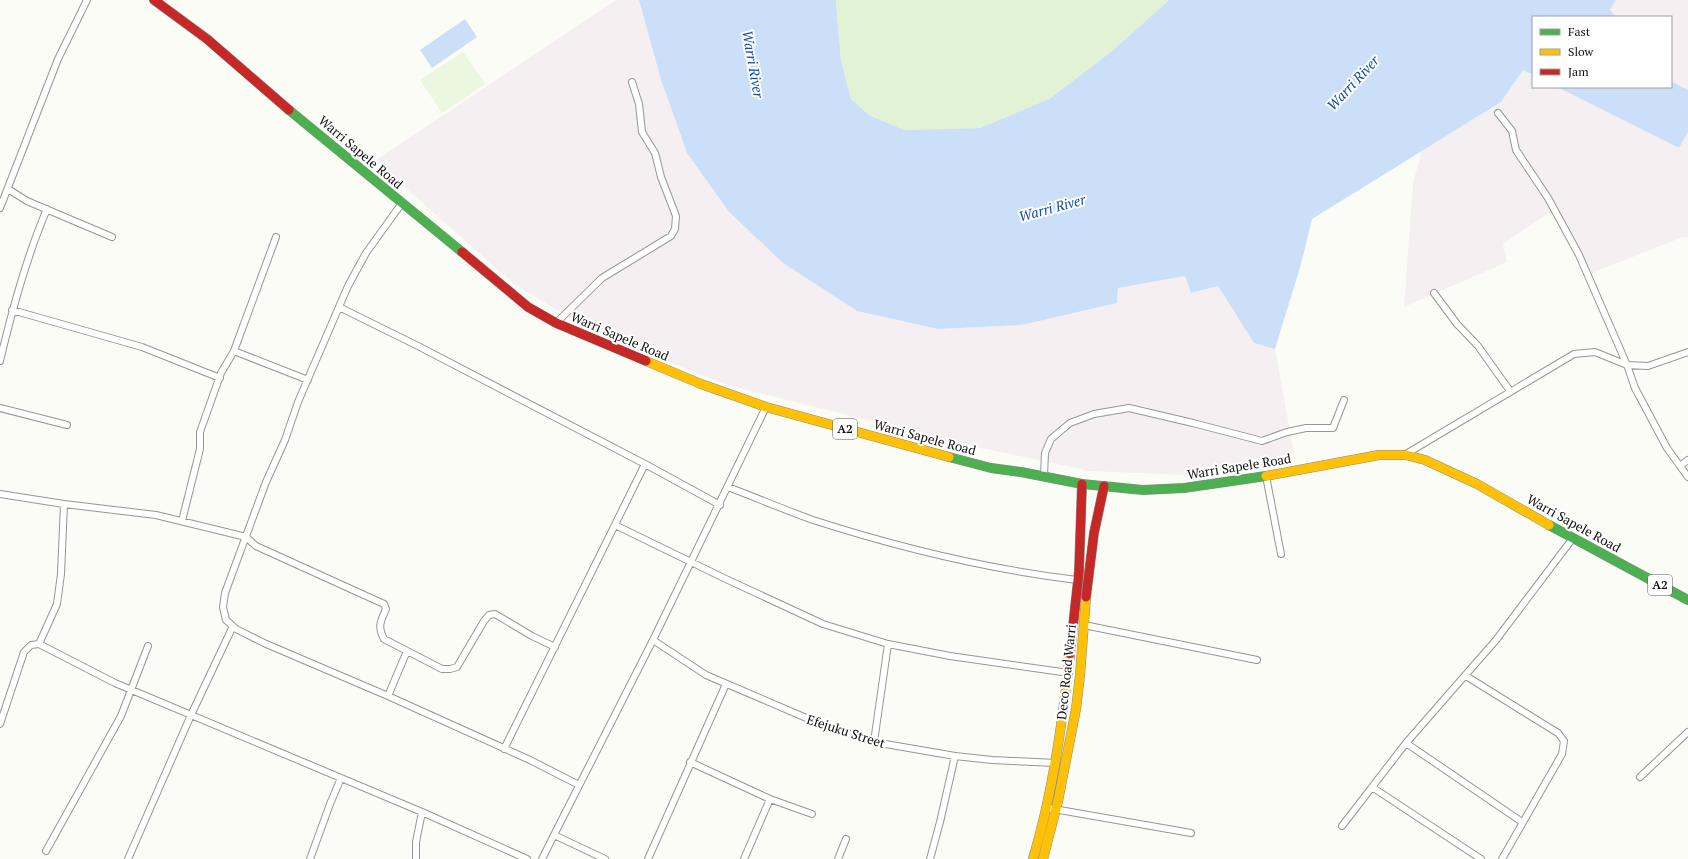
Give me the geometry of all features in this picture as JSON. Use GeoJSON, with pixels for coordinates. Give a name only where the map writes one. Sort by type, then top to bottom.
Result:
{"type":"FeatureCollection","features":[{"type":"Feature","properties":{"kind":"main road","name":"Warri Sapele Road"},"geometry":{"type":"LineString","coordinates":[[154,0],[206,39],[271,95],[330,142],[402,204],[528,307],[556,323],[701,384],[766,407],[889,442],[991,468],[1044,476],[1082,484],[1143,490],[1184,488],[1266,476],[1379,455],[1406,455],[1425,460],[1477,484],[1688,600]]}},
{"type":"Feature","properties":{"kind":"main road","name":"Deco Road Warri"},"geometry":{"type":"LineString","coordinates":[[1033,859],[1052,809],[1056,763],[1065,713],[1082,518],[1082,484]]}},
{"type":"Feature","properties":{"kind":"main road","name":"Deco Road Warri"},"geometry":{"type":"LineString","coordinates":[[1043,859],[1052,809],[1076,716],[1086,582],[1093,529],[1104,486]]}},
{"type":"Feature","properties":{"kind":"street"},"geometry":{"type":"LineString","coordinates":[[0,208],[31,125],[58,59],[87,0]]}},
{"type":"Feature","properties":{"kind":"street"},"geometry":{"type":"LineString","coordinates":[[556,323],[602,278],[671,236],[675,229],[676,216],[661,178],[655,153],[642,132],[639,104],[632,82]]}},
{"type":"Feature","properties":{"kind":"street"},"geometry":{"type":"LineString","coordinates":[[1498,113],[1512,131],[1516,150],[1548,198],[1579,255],[1627,365],[1635,388],[1667,448],[1688,477]]}},
{"type":"Feature","properties":{"kind":"street"},"geometry":{"type":"LineString","coordinates":[[8,189],[27,201],[112,237]]}},
{"type":"Feature","properties":{"kind":"street"},"geometry":{"type":"LineString","coordinates":[[402,204],[366,253],[348,286],[308,380],[225,593],[223,607],[226,620],[236,629],[264,643],[388,696],[579,785]]}},
{"type":"Feature","properties":{"kind":"street"},"geometry":{"type":"LineString","coordinates":[[0,362],[12,310],[36,233],[47,209]]}},
{"type":"Feature","properties":{"kind":"street"},"geometry":{"type":"LineString","coordinates":[[182,521],[200,449],[200,432],[220,378],[234,351],[276,237]]}},
{"type":"Feature","properties":{"kind":"street"},"geometry":{"type":"LineString","coordinates":[[1434,293],[1457,324],[1478,346],[1510,391]]}},
{"type":"Feature","properties":{"kind":"street"},"geometry":{"type":"LineString","coordinates":[[339,307],[418,346],[645,464],[720,505]]}},
{"type":"Feature","properties":{"kind":"street"},"geometry":{"type":"LineString","coordinates":[[12,310],[142,347],[220,378]]}},
{"type":"Feature","properties":{"kind":"street"},"geometry":{"type":"LineString","coordinates":[[234,351],[308,380]]}},
{"type":"Feature","properties":{"kind":"street"},"geometry":{"type":"LineString","coordinates":[[1406,455],[1510,391],[1574,354],[1595,352],[1627,365],[1648,366],[1688,352]]}},
{"type":"Feature","properties":{"kind":"street"},"geometry":{"type":"LineString","coordinates":[[1044,476],[1045,453],[1051,438],[1070,423],[1094,414],[1129,408],[1262,441],[1287,432],[1306,428],[1333,428],[1344,400]]}},
{"type":"Feature","properties":{"kind":"street"},"geometry":{"type":"LineString","coordinates":[[542,859],[692,562],[766,407]]}},
{"type":"Feature","properties":{"kind":"street"},"geometry":{"type":"LineString","coordinates":[[0,408],[67,425]]}},
{"type":"Feature","properties":{"kind":"street"},"geometry":{"type":"LineString","coordinates":[[1680,466],[1688,460]]}},
{"type":"Feature","properties":{"kind":"street"},"geometry":{"type":"LineString","coordinates":[[504,749],[645,464]]}},
{"type":"Feature","properties":{"kind":"street"},"geometry":{"type":"LineString","coordinates":[[1266,476],[1281,554]]}},
{"type":"Feature","properties":{"kind":"street"},"geometry":{"type":"LineString","coordinates":[[728,487],[812,520],[884,542],[957,560],[1033,574],[1077,580]]}},
{"type":"Feature","properties":{"kind":"street"},"geometry":{"type":"LineString","coordinates":[[0,494],[64,504],[156,515],[246,537],[256,546],[384,604],[386,608],[380,625],[380,631],[384,639],[442,669],[450,669],[457,666],[489,615],[495,614],[532,636],[555,647]]}},
{"type":"Feature","properties":{"kind":"street"},"geometry":{"type":"LineString","coordinates":[[39,644],[57,604],[61,574],[64,504]]}},
{"type":"Feature","properties":{"kind":"street"},"geometry":{"type":"LineString","coordinates":[[615,525],[822,624],[888,644],[950,656],[1069,673]]}},
{"type":"Feature","properties":{"kind":"street"},"geometry":{"type":"LineString","coordinates":[[1342,826],[1406,743],[1496,640],[1573,538]]}},
{"type":"Feature","properties":{"kind":"street"},"geometry":{"type":"LineString","coordinates":[[1084,624],[1257,660]]}},
{"type":"Feature","properties":{"kind":"street"},"geometry":{"type":"LineString","coordinates":[[128,859],[191,715],[233,626]]}},
{"type":"Feature","properties":{"kind":"street","name":"Efejuku Street"},"geometry":{"type":"LineString","coordinates":[[653,640],[706,675],[818,723],[874,742],[954,756],[992,760],[1056,763]]}},
{"type":"Feature","properties":{"kind":"street"},"geometry":{"type":"LineString","coordinates":[[0,724],[24,652],[31,645],[39,644],[115,683],[422,812],[527,859]]}},
{"type":"Feature","properties":{"kind":"street"},"geometry":{"type":"LineString","coordinates":[[874,742],[888,644]]}},
{"type":"Feature","properties":{"kind":"street"},"geometry":{"type":"LineString","coordinates":[[46,851],[121,716],[148,646]]}},
{"type":"Feature","properties":{"kind":"street"},"geometry":{"type":"LineString","coordinates":[[388,696],[407,651]]}},
{"type":"Feature","properties":{"kind":"street"},"geometry":{"type":"LineString","coordinates":[[1466,676],[1558,733],[1564,741],[1562,754],[1502,859]]}},
{"type":"Feature","properties":{"kind":"street"},"geometry":{"type":"LineString","coordinates":[[648,859],[726,684]]}},
{"type":"Feature","properties":{"kind":"street"},"geometry":{"type":"LineString","coordinates":[[1640,777],[1688,732]]}},
{"type":"Feature","properties":{"kind":"street"},"geometry":{"type":"LineString","coordinates":[[1406,743],[1522,822]]}},
{"type":"Feature","properties":{"kind":"street"},"geometry":{"type":"LineString","coordinates":[[930,859],[940,822],[954,756]]}},
{"type":"Feature","properties":{"kind":"street"},"geometry":{"type":"LineString","coordinates":[[690,762],[770,799],[812,814]]}},
{"type":"Feature","properties":{"kind":"street"},"geometry":{"type":"LineString","coordinates":[[310,859],[327,811],[341,778]]}},
{"type":"Feature","properties":{"kind":"street"},"geometry":{"type":"LineString","coordinates":[[1372,787],[1481,859]]}},
{"type":"Feature","properties":{"kind":"street"},"geometry":{"type":"LineString","coordinates":[[744,859],[770,799]]}},
{"type":"Feature","properties":{"kind":"street"},"geometry":{"type":"LineString","coordinates":[[1052,809],[1192,833]]}},
{"type":"Feature","properties":{"kind":"street"},"geometry":{"type":"LineString","coordinates":[[416,859],[416,842],[422,812]]}},
{"type":"Feature","properties":{"kind":"street"},"geometry":{"type":"LineString","coordinates":[[554,835],[605,859]]}},
{"type":"Feature","properties":{"kind":"street"},"geometry":{"type":"LineString","coordinates":[[838,859],[846,839]]}},
{"type":"Feature","properties":{"kind":"shaded area"},"geometry":{"type":"Polygon","coordinates":[[[616,0],[639,0],[661,80],[687,153],[729,212],[783,263],[857,311],[938,329],[1022,325],[1117,303],[1118,288],[1185,276],[1191,293],[1218,286],[1254,343],[1275,349],[1294,453],[1185,475],[1090,471],[963,444],[727,385],[595,333],[514,284],[375,161],[616,0]]]}},
{"type":"Feature","properties":{"kind":"shaded area"},"geometry":{"type":"Polygon","coordinates":[[[1616,0],[1688,0],[1688,90],[1672,82],[1672,16],[1615,16],[1610,11],[1616,0]]]}},
{"type":"Feature","properties":{"kind":"shaded area"},"geometry":{"type":"Polygon","coordinates":[[[1523,70],[1532,74],[1532,88],[1559,88],[1679,148],[1688,132],[1688,237],[1683,237],[1592,273],[1556,208],[1503,244],[1507,262],[1404,307],[1413,183],[1422,151],[1501,102],[1523,70]]]}},
{"type":"Feature","properties":{"kind":"green space"},"geometry":{"type":"Polygon","coordinates":[[[836,0],[1169,0],[1112,51],[1049,99],[980,128],[904,130],[869,115],[851,99],[841,61],[836,0]]]}},
{"type":"Feature","properties":{"kind":"green space"},"geometry":{"type":"Polygon","coordinates":[[[463,52],[485,84],[442,113],[420,80],[463,52]]]}},
{"type":"Feature","properties":{"kind":"water","name":"Warri River"},"geometry":{"type":"Polygon","coordinates":[[[639,0],[836,0],[841,61],[851,99],[869,115],[904,130],[980,128],[1049,99],[1112,51],[1169,0],[1616,0],[1610,10],[1615,16],[1532,16],[1532,74],[1523,70],[1501,102],[1312,219],[1301,264],[1275,349],[1254,343],[1218,286],[1191,293],[1185,276],[1118,288],[1117,303],[1022,325],[938,329],[857,311],[783,263],[729,212],[687,153],[661,80],[639,0]]]}},
{"type":"Feature","properties":{"kind":"water"},"geometry":{"type":"Polygon","coordinates":[[[465,19],[477,37],[432,68],[420,50],[465,19]]]}},
{"type":"Feature","properties":{"kind":"water"},"geometry":{"type":"Polygon","coordinates":[[[1672,82],[1688,90],[1688,132],[1679,148],[1559,88],[1672,88],[1672,82]]]}},
{"type":"Feature","properties":{"kind":"traffic: fast"},"geometry":{"type":"LineString","coordinates":[[289,110],[462,252]]}},
{"type":"Feature","properties":{"kind":"traffic: fast"},"geometry":{"type":"LineString","coordinates":[[949,457],[991,468],[1021,472],[1082,484],[1143,490],[1184,488],[1266,476]]}},
{"type":"Feature","properties":{"kind":"traffic: fast"},"geometry":{"type":"LineString","coordinates":[[1549,525],[1688,600]]}},
{"type":"Feature","properties":{"kind":"traffic: slow"},"geometry":{"type":"LineString","coordinates":[[646,361],[701,384],[766,407],[949,457]]}},
{"type":"Feature","properties":{"kind":"traffic: slow"},"geometry":{"type":"LineString","coordinates":[[1266,476],[1379,455],[1406,455],[1425,460],[1477,484],[1549,525]]}},
{"type":"Feature","properties":{"kind":"traffic: slow"},"geometry":{"type":"LineString","coordinates":[[1043,859],[1058,801],[1076,709],[1086,597]]}},
{"type":"Feature","properties":{"kind":"traffic: slow"},"geometry":{"type":"LineString","coordinates":[[1033,859],[1046,809],[1056,758],[1070,654]]}},
{"type":"Feature","properties":{"kind":"traffic: jam"},"geometry":{"type":"LineString","coordinates":[[154,0],[207,39],[289,110]]}},
{"type":"Feature","properties":{"kind":"traffic: jam"},"geometry":{"type":"LineString","coordinates":[[462,252],[528,307],[556,323],[646,361]]}},
{"type":"Feature","properties":{"kind":"traffic: jam"},"geometry":{"type":"LineString","coordinates":[[1070,654],[1079,571],[1082,484]]}},
{"type":"Feature","properties":{"kind":"traffic: jam"},"geometry":{"type":"LineString","coordinates":[[1086,597],[1094,533],[1104,486]]}}]}
